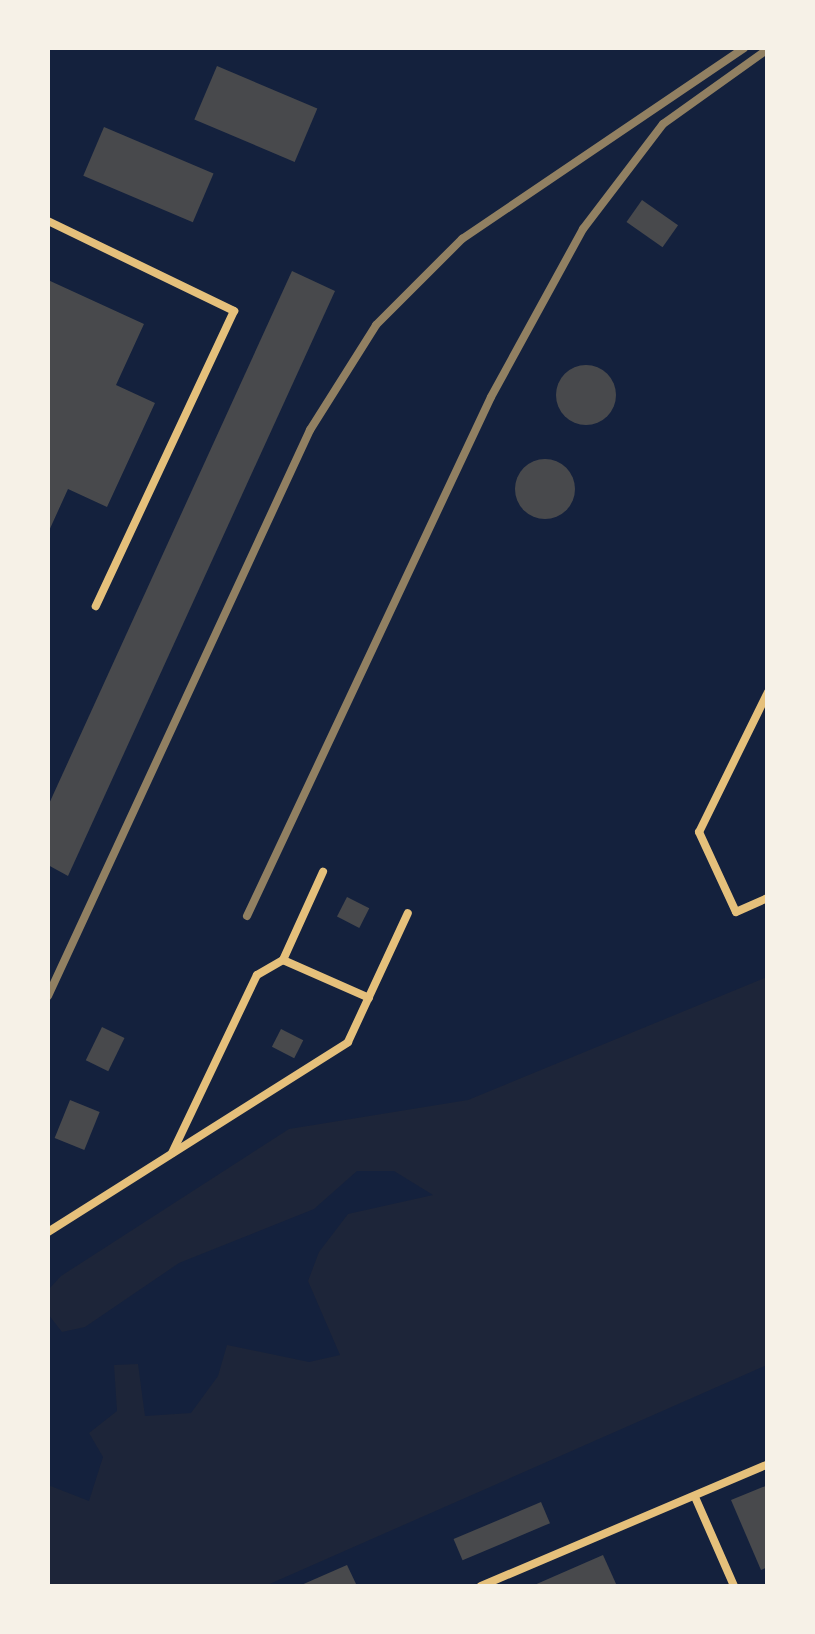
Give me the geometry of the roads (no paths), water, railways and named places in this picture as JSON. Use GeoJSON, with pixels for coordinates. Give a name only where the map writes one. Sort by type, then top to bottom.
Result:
{"type":"FeatureCollection","features":[{"type":"Feature","properties":{"kind":"lane"},"geometry":{"type":"LineString","coordinates":[[48,221],[234,311],[96,606]]}},
{"type":"Feature","properties":{"kind":"lane"},"geometry":{"type":"LineString","coordinates":[[768,692],[699,832],[736,912],[768,898]]}},
{"type":"Feature","properties":{"kind":"lane"},"geometry":{"type":"LineString","coordinates":[[172,1153],[257,975],[283,960],[323,872]]}},
{"type":"Feature","properties":{"kind":"lane"},"geometry":{"type":"LineString","coordinates":[[48,1232],[348,1042],[408,914]]}},
{"type":"Feature","properties":{"kind":"lane"},"geometry":{"type":"LineString","coordinates":[[283,960],[369,998]]}},
{"type":"Feature","properties":{"kind":"lane"},"geometry":{"type":"LineString","coordinates":[[482,1586],[768,1464]]}},
{"type":"Feature","properties":{"kind":"lane"},"geometry":{"type":"LineString","coordinates":[[695,1497],[734,1586]]}},
{"type":"Feature","properties":{"kind":"railway"},"geometry":{"type":"LineString","coordinates":[[48,996],[310,430],[376,325],[462,239],[744,48]]}},
{"type":"Feature","properties":{"kind":"railway"},"geometry":{"type":"LineString","coordinates":[[247,916],[491,397],[583,229],[663,124],[768,49]]}}]}
